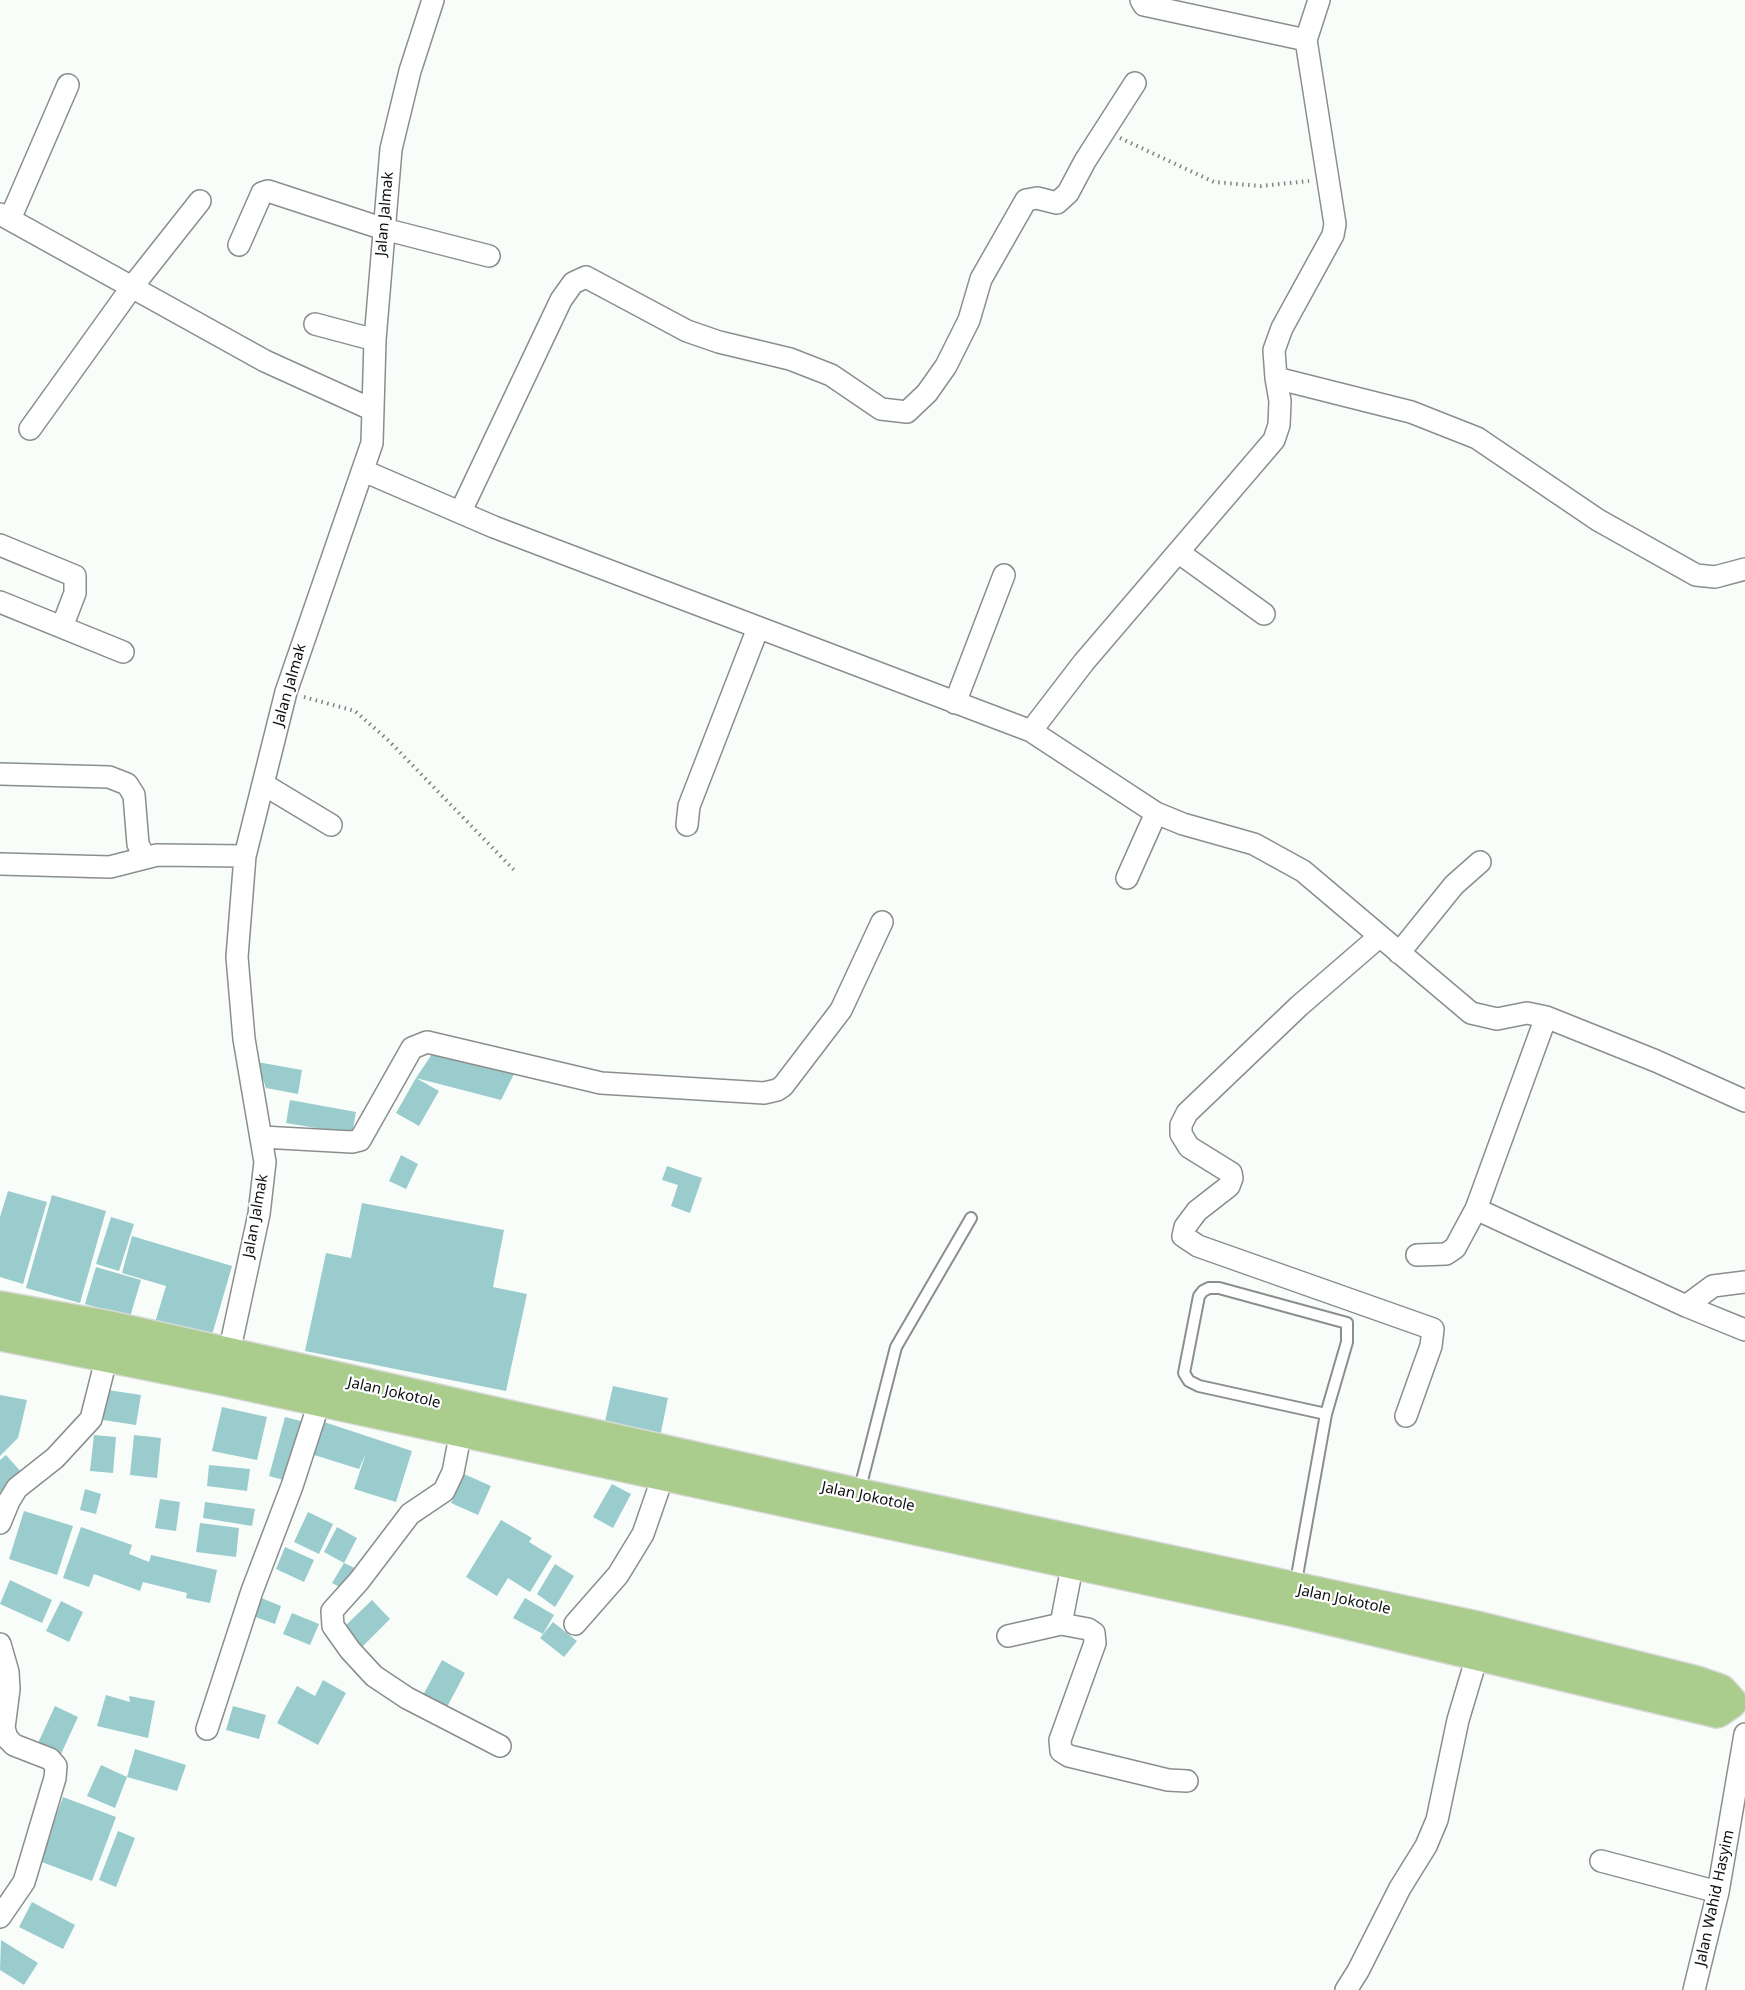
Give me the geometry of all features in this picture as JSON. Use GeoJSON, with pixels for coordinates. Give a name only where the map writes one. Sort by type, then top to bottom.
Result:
{"type":"FeatureCollection","features":[{"type":"Feature","properties":{"kind":"highway","name":"Jalan Jokotole"},"geometry":{"type":"LineString","coordinates":[[0,1308],[111,1329],[320,1400],[461,1431],[541,1437]]}},
{"type":"Feature","properties":{"kind":"highway","name":"Jalan Jokotole"},"geometry":{"type":"LineString","coordinates":[[0,1334],[107,1356],[226,1368],[667,1464],[1073,1562],[1295,1610],[1478,1653],[1578,1666],[1720,1690],[1738,1704]]}},
{"type":"Feature","properties":{"kind":"highway","name":"Jalan Jokotole"},"geometry":{"type":"LineString","coordinates":[[667,1464],[858,1495],[1477,1628],[1578,1666]]}},
{"type":"Feature","properties":{"kind":"street","name":"Jalan Jalmak"},"geometry":{"type":"LineString","coordinates":[[226,1368],[259,1214],[265,1162],[244,1039],[237,957],[245,856],[286,692],[319,590],[364,471],[372,443],[375,340],[391,149],[410,71],[433,0]]}},
{"type":"Feature","properties":{"kind":"street"},"geometry":{"type":"LineString","coordinates":[[1141,0],[1144,5],[1306,40]]}},
{"type":"Feature","properties":{"kind":"street"},"geometry":{"type":"LineString","coordinates":[[1031,731],[1084,662],[1274,440],[1280,425],[1280,401],[1274,350],[1282,328],[1333,235],[1334,210],[1326,179],[1306,40],[1319,0]]}},
{"type":"Feature","properties":{"kind":"street"},"geometry":{"type":"LineString","coordinates":[[461,512],[561,300],[573,283],[586,278],[687,331],[718,342],[790,359],[831,375],[881,409],[907,412],[946,366],[969,320],[981,279],[1026,200],[1037,198],[1057,203],[1068,193],[1084,161],[1106,131],[1135,83]]}},
{"type":"Feature","properties":{"kind":"street"},"geometry":{"type":"LineString","coordinates":[[68,86],[5,216],[265,361],[373,410]]}},
{"type":"Feature","properties":{"kind":"street"},"geometry":{"type":"LineString","coordinates":[[239,245],[264,191],[273,191],[384,229],[489,256]]}},
{"type":"Feature","properties":{"kind":"street"},"geometry":{"type":"LineString","coordinates":[[30,429],[132,287],[200,201]]}},
{"type":"Feature","properties":{"kind":"street"},"geometry":{"type":"LineString","coordinates":[[315,324],[375,340]]}},
{"type":"Feature","properties":{"kind":"street"},"geometry":{"type":"LineString","coordinates":[[1276,378],[1411,412],[1477,438],[1598,520],[1696,576],[1715,577],[1745,569]]}},
{"type":"Feature","properties":{"kind":"street"},"geometry":{"type":"LineString","coordinates":[[364,471],[494,527],[1031,731],[1156,813],[1183,824],[1254,844],[1303,872],[1471,1013],[1497,1019],[1527,1013],[1542,1029],[1656,1061],[1745,1101]]}},
{"type":"Feature","properties":{"kind":"street"},"geometry":{"type":"LineString","coordinates":[[0,545],[75,576],[75,593],[62,627]]}},
{"type":"Feature","properties":{"kind":"street"},"geometry":{"type":"LineString","coordinates":[[1178,552],[1264,614]]}},
{"type":"Feature","properties":{"kind":"street"},"geometry":{"type":"LineString","coordinates":[[955,703],[1004,575]]}},
{"type":"Feature","properties":{"kind":"street"},"geometry":{"type":"LineString","coordinates":[[0,602],[123,652]]}},
{"type":"Feature","properties":{"kind":"street"},"geometry":{"type":"LineString","coordinates":[[687,825],[688,806],[758,628]]}},
{"type":"Feature","properties":{"kind":"street"},"geometry":{"type":"LineString","coordinates":[[0,774],[109,777],[127,784],[134,795],[138,844],[145,858]]}},
{"type":"Feature","properties":{"kind":"street"},"geometry":{"type":"LineString","coordinates":[[263,784],[331,825]]}},
{"type":"Feature","properties":{"kind":"street"},"geometry":{"type":"LineString","coordinates":[[1127,878],[1156,813]]}},
{"type":"Feature","properties":{"kind":"street"},"geometry":{"type":"LineString","coordinates":[[0,864],[110,867],[157,855],[245,856]]}},
{"type":"Feature","properties":{"kind":"street"},"geometry":{"type":"LineString","coordinates":[[1399,953],[1454,885],[1480,862]]}},
{"type":"Feature","properties":{"kind":"street"},"geometry":{"type":"LineString","coordinates":[[262,1137],[352,1142],[360,1140],[412,1048],[427,1042],[601,1083],[764,1093],[777,1090],[783,1086],[841,1010],[882,922]]}},
{"type":"Feature","properties":{"kind":"street"},"geometry":{"type":"LineString","coordinates":[[1380,936],[1299,1006],[1186,1113],[1181,1125],[1181,1134],[1189,1147],[1231,1173],[1232,1178],[1229,1186],[1197,1211],[1185,1227],[1183,1236],[1191,1243],[1204,1248],[1433,1329],[1431,1346],[1406,1416]]}},
{"type":"Feature","properties":{"kind":"street"},"geometry":{"type":"LineString","coordinates":[[1417,1255],[1446,1254],[1455,1248],[1476,1209],[1542,1029]]}},
{"type":"Feature","properties":{"kind":"street"},"geometry":{"type":"LineString","coordinates":[[1476,1209],[1686,1306],[1745,1330]]}},
{"type":"Feature","properties":{"kind":"street"},"geometry":{"type":"LineString","coordinates":[[1686,1306],[1713,1286],[1745,1282]]}},
{"type":"Feature","properties":{"kind":"street"},"geometry":{"type":"LineString","coordinates":[[0,1523],[17,1488],[55,1458],[91,1419],[107,1356]]}},
{"type":"Feature","properties":{"kind":"street"},"geometry":{"type":"LineString","coordinates":[[207,1730],[252,1591],[292,1486],[320,1400]]}},
{"type":"Feature","properties":{"kind":"street"},"geometry":{"type":"LineString","coordinates":[[461,1431],[453,1472],[444,1491],[410,1514],[365,1574],[332,1611],[333,1626],[350,1650],[375,1676],[407,1698],[500,1746]]}},
{"type":"Feature","properties":{"kind":"street"},"geometry":{"type":"LineString","coordinates":[[574,1624],[618,1575],[644,1534],[667,1464]]}},
{"type":"Feature","properties":{"kind":"street"},"geometry":{"type":"LineString","coordinates":[[1061,1624],[1073,1562]]}},
{"type":"Feature","properties":{"kind":"street"},"geometry":{"type":"LineString","coordinates":[[1008,1636],[1061,1624],[1088,1629],[1094,1633],[1095,1643],[1060,1740],[1061,1751],[1069,1756],[1168,1780],[1187,1781]]}},
{"type":"Feature","properties":{"kind":"street"},"geometry":{"type":"LineString","coordinates":[[0,1644],[8,1672],[9,1689],[4,1728],[8,1738],[14,1745],[50,1759],[56,1766],[24,1882],[0,1917]]}},
{"type":"Feature","properties":{"kind":"street"},"geometry":{"type":"LineString","coordinates":[[1346,1990],[1400,1888],[1426,1846],[1437,1820],[1458,1720],[1478,1653]]}},
{"type":"Feature","properties":{"kind":"street","name":"Jalan Wahid Hasyim"},"geometry":{"type":"LineString","coordinates":[[1694,1990],[1718,1892],[1745,1734]]}},
{"type":"Feature","properties":{"kind":"street"},"geometry":{"type":"LineString","coordinates":[[1601,1860],[1718,1892]]}},
{"type":"Feature","properties":{"kind":"lane"},"geometry":{"type":"LineString","coordinates":[[858,1495],[896,1347],[971,1218]]}},
{"type":"Feature","properties":{"kind":"lane"},"geometry":{"type":"LineString","coordinates":[[1294,1589],[1326,1414],[1347,1342],[1347,1323],[1219,1288],[1203,1291],[1199,1296],[1185,1373],[1189,1381],[1199,1386],[1326,1414]]}},
{"type":"Feature","properties":{"kind":"path"},"geometry":{"type":"LineString","coordinates":[[1106,131],[1214,182],[1261,186],[1326,179]]}},
{"type":"Feature","properties":{"kind":"path"},"geometry":{"type":"LineString","coordinates":[[286,692],[355,711],[389,741],[515,872]]}},
{"type":"Feature","properties":{"kind":"building"},"geometry":{"type":"Polygon","coordinates":[[[432,1054],[515,1072],[501,1100],[416,1078],[432,1054]]]}},
{"type":"Feature","properties":{"kind":"building"},"geometry":{"type":"Polygon","coordinates":[[[257,1062],[302,1070],[298,1094],[266,1088],[257,1062]]]}},
{"type":"Feature","properties":{"kind":"building"},"geometry":{"type":"Polygon","coordinates":[[[416,1078],[439,1091],[419,1126],[396,1113],[416,1078]]]}},
{"type":"Feature","properties":{"kind":"building"},"geometry":{"type":"Polygon","coordinates":[[[290,1100],[356,1112],[352,1134],[286,1123],[290,1100]]]}},
{"type":"Feature","properties":{"kind":"building"},"geometry":{"type":"Polygon","coordinates":[[[401,1155],[418,1164],[406,1189],[389,1181],[401,1155]]]}},
{"type":"Feature","properties":{"kind":"building"},"geometry":{"type":"Polygon","coordinates":[[[667,1166],[702,1178],[690,1213],[671,1206],[678,1185],[662,1180],[667,1166]]]}},
{"type":"Feature","properties":{"kind":"building"},"geometry":{"type":"Polygon","coordinates":[[[8,1191],[47,1202],[23,1284],[0,1277],[0,1217],[8,1191]]]}},
{"type":"Feature","properties":{"kind":"building"},"geometry":{"type":"Polygon","coordinates":[[[52,1195],[106,1211],[80,1303],[26,1288],[52,1195]]]}},
{"type":"Feature","properties":{"kind":"building"},"geometry":{"type":"Polygon","coordinates":[[[362,1203],[504,1230],[493,1287],[527,1294],[506,1391],[305,1351],[326,1253],[351,1258],[362,1203]]]}},
{"type":"Feature","properties":{"kind":"building"},"geometry":{"type":"Polygon","coordinates":[[[111,1217],[134,1224],[119,1271],[96,1264],[111,1217]]]}},
{"type":"Feature","properties":{"kind":"building"},"geometry":{"type":"Polygon","coordinates":[[[132,1236],[232,1266],[210,1342],[154,1326],[166,1286],[122,1273],[132,1236]]]}},
{"type":"Feature","properties":{"kind":"building"},"geometry":{"type":"Polygon","coordinates":[[[96,1267],[141,1280],[130,1317],[85,1304],[96,1267]]]}},
{"type":"Feature","properties":{"kind":"building"},"geometry":{"type":"Polygon","coordinates":[[[613,1386],[668,1398],[660,1437],[604,1426],[613,1386]]]}},
{"type":"Feature","properties":{"kind":"building"},"geometry":{"type":"Polygon","coordinates":[[[108,1390],[141,1395],[136,1425],[103,1420],[108,1390]]]}},
{"type":"Feature","properties":{"kind":"building"},"geometry":{"type":"Polygon","coordinates":[[[0,1395],[27,1400],[18,1438],[0,1456],[0,1395]]]}},
{"type":"Feature","properties":{"kind":"building"},"geometry":{"type":"Polygon","coordinates":[[[222,1407],[267,1417],[257,1460],[212,1451],[222,1407]]]}},
{"type":"Feature","properties":{"kind":"building"},"geometry":{"type":"Polygon","coordinates":[[[285,1417],[308,1423],[291,1482],[269,1476],[285,1417]]]}},
{"type":"Feature","properties":{"kind":"building"},"geometry":{"type":"Polygon","coordinates":[[[321,1421],[412,1451],[396,1502],[354,1489],[366,1453],[359,1469],[311,1454],[321,1421]]]}},
{"type":"Feature","properties":{"kind":"building"},"geometry":{"type":"Polygon","coordinates":[[[94,1435],[116,1437],[113,1473],[90,1471],[94,1435]]]}},
{"type":"Feature","properties":{"kind":"building"},"geometry":{"type":"Polygon","coordinates":[[[134,1435],[161,1438],[157,1478],[130,1475],[134,1435]]]}},
{"type":"Feature","properties":{"kind":"building"},"geometry":{"type":"Polygon","coordinates":[[[6,1455],[22,1473],[0,1492],[0,1460],[6,1455]]]}},
{"type":"Feature","properties":{"kind":"building"},"geometry":{"type":"Polygon","coordinates":[[[209,1465],[250,1469],[247,1491],[207,1486],[209,1465]]]}},
{"type":"Feature","properties":{"kind":"building"},"geometry":{"type":"Polygon","coordinates":[[[464,1474],[491,1486],[478,1515],[451,1503],[464,1474]]]}},
{"type":"Feature","properties":{"kind":"building"},"geometry":{"type":"Polygon","coordinates":[[[612,1484],[631,1494],[613,1528],[593,1517],[612,1484]]]}},
{"type":"Feature","properties":{"kind":"building"},"geometry":{"type":"Polygon","coordinates":[[[85,1489],[101,1494],[96,1514],[80,1510],[85,1489]]]}},
{"type":"Feature","properties":{"kind":"building"},"geometry":{"type":"Polygon","coordinates":[[[160,1499],[180,1502],[176,1531],[155,1528],[160,1499]]]}},
{"type":"Feature","properties":{"kind":"building"},"geometry":{"type":"Polygon","coordinates":[[[205,1502],[255,1509],[252,1526],[203,1518],[205,1502]]]}},
{"type":"Feature","properties":{"kind":"building"},"geometry":{"type":"Polygon","coordinates":[[[24,1511],[73,1526],[57,1575],[9,1559],[24,1511]]]}},
{"type":"Feature","properties":{"kind":"building"},"geometry":{"type":"Polygon","coordinates":[[[308,1512],[333,1524],[319,1554],[294,1542],[308,1512]]]}},
{"type":"Feature","properties":{"kind":"building"},"geometry":{"type":"Polygon","coordinates":[[[501,1520],[532,1538],[529,1542],[552,1556],[530,1592],[508,1578],[497,1596],[466,1577],[501,1520]]]}},
{"type":"Feature","properties":{"kind":"building"},"geometry":{"type":"Polygon","coordinates":[[[200,1523],[239,1528],[236,1557],[196,1552],[200,1523]]]}},
{"type":"Feature","properties":{"kind":"building"},"geometry":{"type":"Polygon","coordinates":[[[81,1527],[132,1545],[129,1554],[149,1562],[151,1555],[217,1570],[210,1603],[186,1598],[187,1593],[143,1582],[140,1591],[94,1574],[89,1587],[63,1578],[81,1527]]]}},
{"type":"Feature","properties":{"kind":"building"},"geometry":{"type":"Polygon","coordinates":[[[337,1527],[357,1538],[344,1563],[324,1552],[337,1527]]]}},
{"type":"Feature","properties":{"kind":"building"},"geometry":{"type":"Polygon","coordinates":[[[285,1547],[314,1560],[304,1582],[276,1569],[285,1547]]]}},
{"type":"Feature","properties":{"kind":"building"},"geometry":{"type":"Polygon","coordinates":[[[344,1563],[359,1570],[347,1591],[332,1583],[344,1563]]]}},
{"type":"Feature","properties":{"kind":"building"},"geometry":{"type":"Polygon","coordinates":[[[555,1564],[574,1576],[555,1607],[537,1594],[555,1564]]]}},
{"type":"Feature","properties":{"kind":"building"},"geometry":{"type":"Polygon","coordinates":[[[10,1580],[52,1600],[42,1623],[0,1604],[10,1580]]]}},
{"type":"Feature","properties":{"kind":"building"},"geometry":{"type":"Polygon","coordinates":[[[254,1595],[281,1606],[275,1624],[247,1614],[254,1595]]]}},
{"type":"Feature","properties":{"kind":"building"},"geometry":{"type":"Polygon","coordinates":[[[525,1598],[554,1615],[543,1634],[513,1618],[525,1598]]]}},
{"type":"Feature","properties":{"kind":"building"},"geometry":{"type":"Polygon","coordinates":[[[372,1600],[390,1619],[362,1647],[343,1628],[372,1600]]]}},
{"type":"Feature","properties":{"kind":"building"},"geometry":{"type":"Polygon","coordinates":[[[61,1601],[83,1612],[69,1642],[46,1631],[61,1601]]]}},
{"type":"Feature","properties":{"kind":"building"},"geometry":{"type":"Polygon","coordinates":[[[292,1613],[319,1624],[310,1645],[283,1634],[292,1613]]]}},
{"type":"Feature","properties":{"kind":"building"},"geometry":{"type":"Polygon","coordinates":[[[553,1622],[577,1641],[564,1657],[540,1638],[553,1622]]]}},
{"type":"Feature","properties":{"kind":"building"},"geometry":{"type":"Polygon","coordinates":[[[442,1660],[465,1673],[446,1709],[422,1697],[442,1660]]]}},
{"type":"Feature","properties":{"kind":"building"},"geometry":{"type":"Polygon","coordinates":[[[323,1680],[346,1693],[318,1745],[277,1723],[297,1686],[315,1696],[323,1680]]]}},
{"type":"Feature","properties":{"kind":"building"},"geometry":{"type":"Polygon","coordinates":[[[106,1695],[130,1702],[129,1696],[155,1701],[148,1738],[97,1726],[106,1695]]]}},
{"type":"Feature","properties":{"kind":"building"},"geometry":{"type":"Polygon","coordinates":[[[55,1706],[78,1717],[61,1754],[38,1743],[55,1706]]]}},
{"type":"Feature","properties":{"kind":"building"},"geometry":{"type":"Polygon","coordinates":[[[233,1706],[266,1715],[259,1739],[226,1730],[233,1706]]]}},
{"type":"Feature","properties":{"kind":"building"},"geometry":{"type":"Polygon","coordinates":[[[135,1749],[186,1765],[177,1791],[127,1777],[135,1749]]]}},
{"type":"Feature","properties":{"kind":"building"},"geometry":{"type":"Polygon","coordinates":[[[101,1765],[127,1777],[115,1808],[87,1796],[101,1765]]]}},
{"type":"Feature","properties":{"kind":"building"},"geometry":{"type":"Polygon","coordinates":[[[63,1797],[116,1817],[92,1881],[39,1861],[63,1797]]]}},
{"type":"Feature","properties":{"kind":"building"},"geometry":{"type":"Polygon","coordinates":[[[118,1831],[135,1838],[116,1887],[99,1880],[118,1831]]]}},
{"type":"Feature","properties":{"kind":"building"},"geometry":{"type":"Polygon","coordinates":[[[32,1902],[75,1925],[63,1949],[19,1927],[32,1902]]]}},
{"type":"Feature","properties":{"kind":"building"},"geometry":{"type":"Polygon","coordinates":[[[1,1940],[38,1963],[24,1985],[0,1970],[1,1940]]]}}]}
